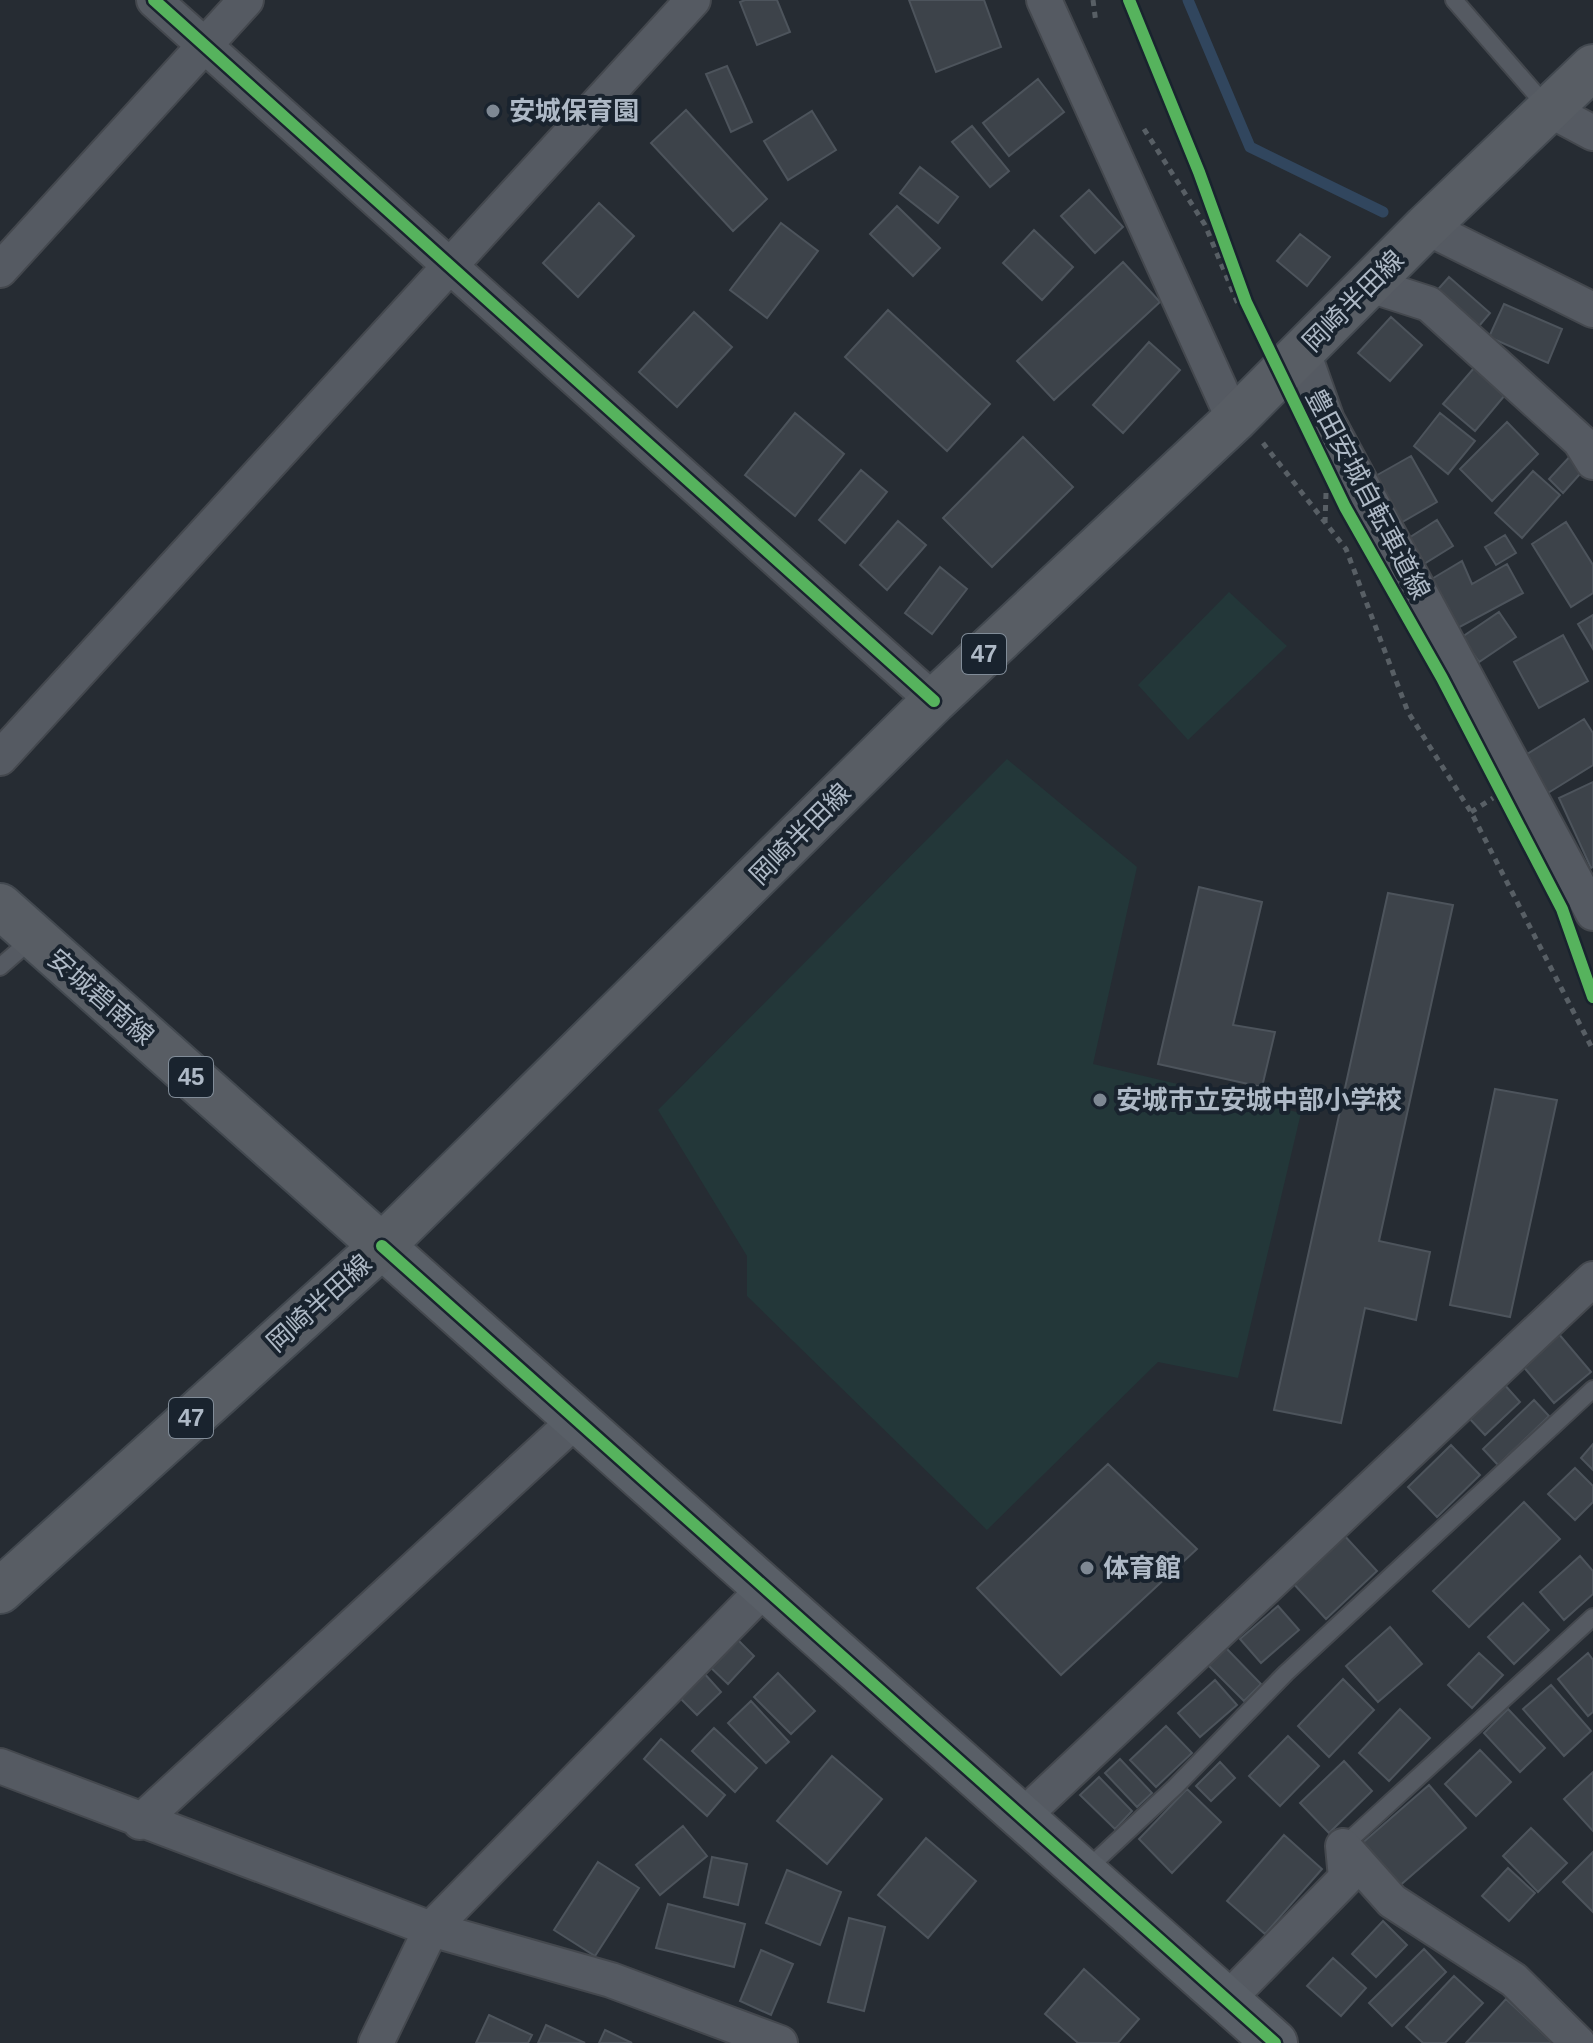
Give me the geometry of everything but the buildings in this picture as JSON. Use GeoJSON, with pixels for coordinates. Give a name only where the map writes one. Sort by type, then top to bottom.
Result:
{"type":"FeatureCollection","features":[{"type":"Feature","properties":{"kind":"main road","name":"岡崎半田線"},"geometry":{"type":"LineString","coordinates":[[0,1591],[382,1246],[934,701],[1248,430],[1303,352],[1426,227],[1593,66]]}},
{"type":"Feature","properties":{"kind":"main road","name":"安城碧南線"},"geometry":{"type":"LineString","coordinates":[[0,906],[382,1246]]}},
{"type":"Feature","properties":{"kind":"street"},"geometry":{"type":"LineString","coordinates":[[154,0],[934,701]]}},
{"type":"Feature","properties":{"kind":"street"},"geometry":{"type":"LineString","coordinates":[[0,270],[246,0]]}},
{"type":"Feature","properties":{"kind":"street"},"geometry":{"type":"LineString","coordinates":[[0,758],[693,0]]}},
{"type":"Feature","properties":{"kind":"street"},"geometry":{"type":"LineString","coordinates":[[1044,0],[1248,430]]}},
{"type":"Feature","properties":{"kind":"street"},"geometry":{"type":"LineString","coordinates":[[1550,110],[1593,133]]}},
{"type":"Feature","properties":{"kind":"street"},"geometry":{"type":"LineString","coordinates":[[1426,227],[1593,310]]}},
{"type":"Feature","properties":{"kind":"street"},"geometry":{"type":"LineString","coordinates":[[1370,285],[1429,304],[1580,441],[1593,462]]}},
{"type":"Feature","properties":{"kind":"street"},"geometry":{"type":"LineString","coordinates":[[1303,352],[1327,420],[1593,913]]}},
{"type":"Feature","properties":{"kind":"street"},"geometry":{"type":"LineString","coordinates":[[382,1246],[1275,2043]]}},
{"type":"Feature","properties":{"kind":"street"},"geometry":{"type":"LineString","coordinates":[[1022,1817],[1593,1279]]}},
{"type":"Feature","properties":{"kind":"street"},"geometry":{"type":"LineString","coordinates":[[140,1822],[576,1420]]}},
{"type":"Feature","properties":{"kind":"street"},"geometry":{"type":"LineString","coordinates":[[376,2043],[431,1929],[765,1588]]}},
{"type":"Feature","properties":{"kind":"street"},"geometry":{"type":"LineString","coordinates":[[0,1766],[140,1822],[431,1929],[611,1980],[780,2043]]}},
{"type":"Feature","properties":{"kind":"street"},"geometry":{"type":"LineString","coordinates":[[1227,2000],[1346,1878],[1343,1846]]}},
{"type":"Feature","properties":{"kind":"street"},"geometry":{"type":"LineString","coordinates":[[1343,1846],[1392,1901],[1514,1980],[1578,2043]]}},
{"type":"Feature","properties":{"kind":"lane"},"geometry":{"type":"LineString","coordinates":[[1454,0],[1550,110]]}},
{"type":"Feature","properties":{"kind":"lane"},"geometry":{"type":"LineString","coordinates":[[0,967],[34,938]]}},
{"type":"Feature","properties":{"kind":"lane"},"geometry":{"type":"LineString","coordinates":[[1084,1872],[1175,1787],[1286,1673],[1593,1389]]}},
{"type":"Feature","properties":{"kind":"lane"},"geometry":{"type":"LineString","coordinates":[[1343,1846],[1593,1617]]}},
{"type":"Feature","properties":{"kind":"path"},"geometry":{"type":"LineString","coordinates":[[1093,0],[1096,26]]}},
{"type":"Feature","properties":{"kind":"path"},"geometry":{"type":"LineString","coordinates":[[1139,122],[1205,225],[1238,304]]}},
{"type":"Feature","properties":{"kind":"path"},"geometry":{"type":"LineString","coordinates":[[1212,213],[1252,315]]}},
{"type":"Feature","properties":{"kind":"path"},"geometry":{"type":"LineString","coordinates":[[1248,430],[1346,549],[1408,712],[1471,812],[1593,1050]]}},
{"type":"Feature","properties":{"kind":"path"},"geometry":{"type":"LineString","coordinates":[[1325,523],[1332,489]]}},
{"type":"Feature","properties":{"kind":"path"},"geometry":{"type":"LineString","coordinates":[[1471,812],[1497,787],[1507,806]]}},
{"type":"Feature","properties":{"kind":"green space"},"geometry":{"type":"Polygon","coordinates":[[[1229,592],[1287,646],[1188,740],[1138,685],[1229,592]]]}},
{"type":"Feature","properties":{"kind":"green space"},"geometry":{"type":"Polygon","coordinates":[[[1007,759],[1137,867],[1093,1064],[1301,1113],[1238,1378],[1158,1362],[987,1530],[747,1296],[747,1256],[658,1110],[1007,759]]]}},
{"type":"Feature","properties":{"kind":"waterway"},"geometry":{"type":"LineString","coordinates":[[1188,0],[1250,147],[1383,212]]}},
{"type":"Feature","properties":{"kind":"cycle path"},"geometry":{"type":"LineString","coordinates":[[154,0],[934,701]]}},
{"type":"Feature","properties":{"kind":"cycle path","name":"豊田安城自転車道線"},"geometry":{"type":"LineString","coordinates":[[1129,0],[1199,172],[1246,302],[1345,507],[1442,678],[1562,909],[1593,997]]}},
{"type":"Feature","properties":{"kind":"cycle path"},"geometry":{"type":"LineString","coordinates":[[382,1246],[1275,2043]]}},
{"type":"Feature","properties":{"kind":"place","name":"安城保育園"},"geometry":{"type":"Point","coordinates":[493,111]}},
{"type":"Feature","properties":{"kind":"place","name":"安城市立安城中部小学校"},"geometry":{"type":"Point","coordinates":[1100,1100]}},
{"type":"Feature","properties":{"kind":"place","name":"体育館"},"geometry":{"type":"Point","coordinates":[1087,1568]}}]}
